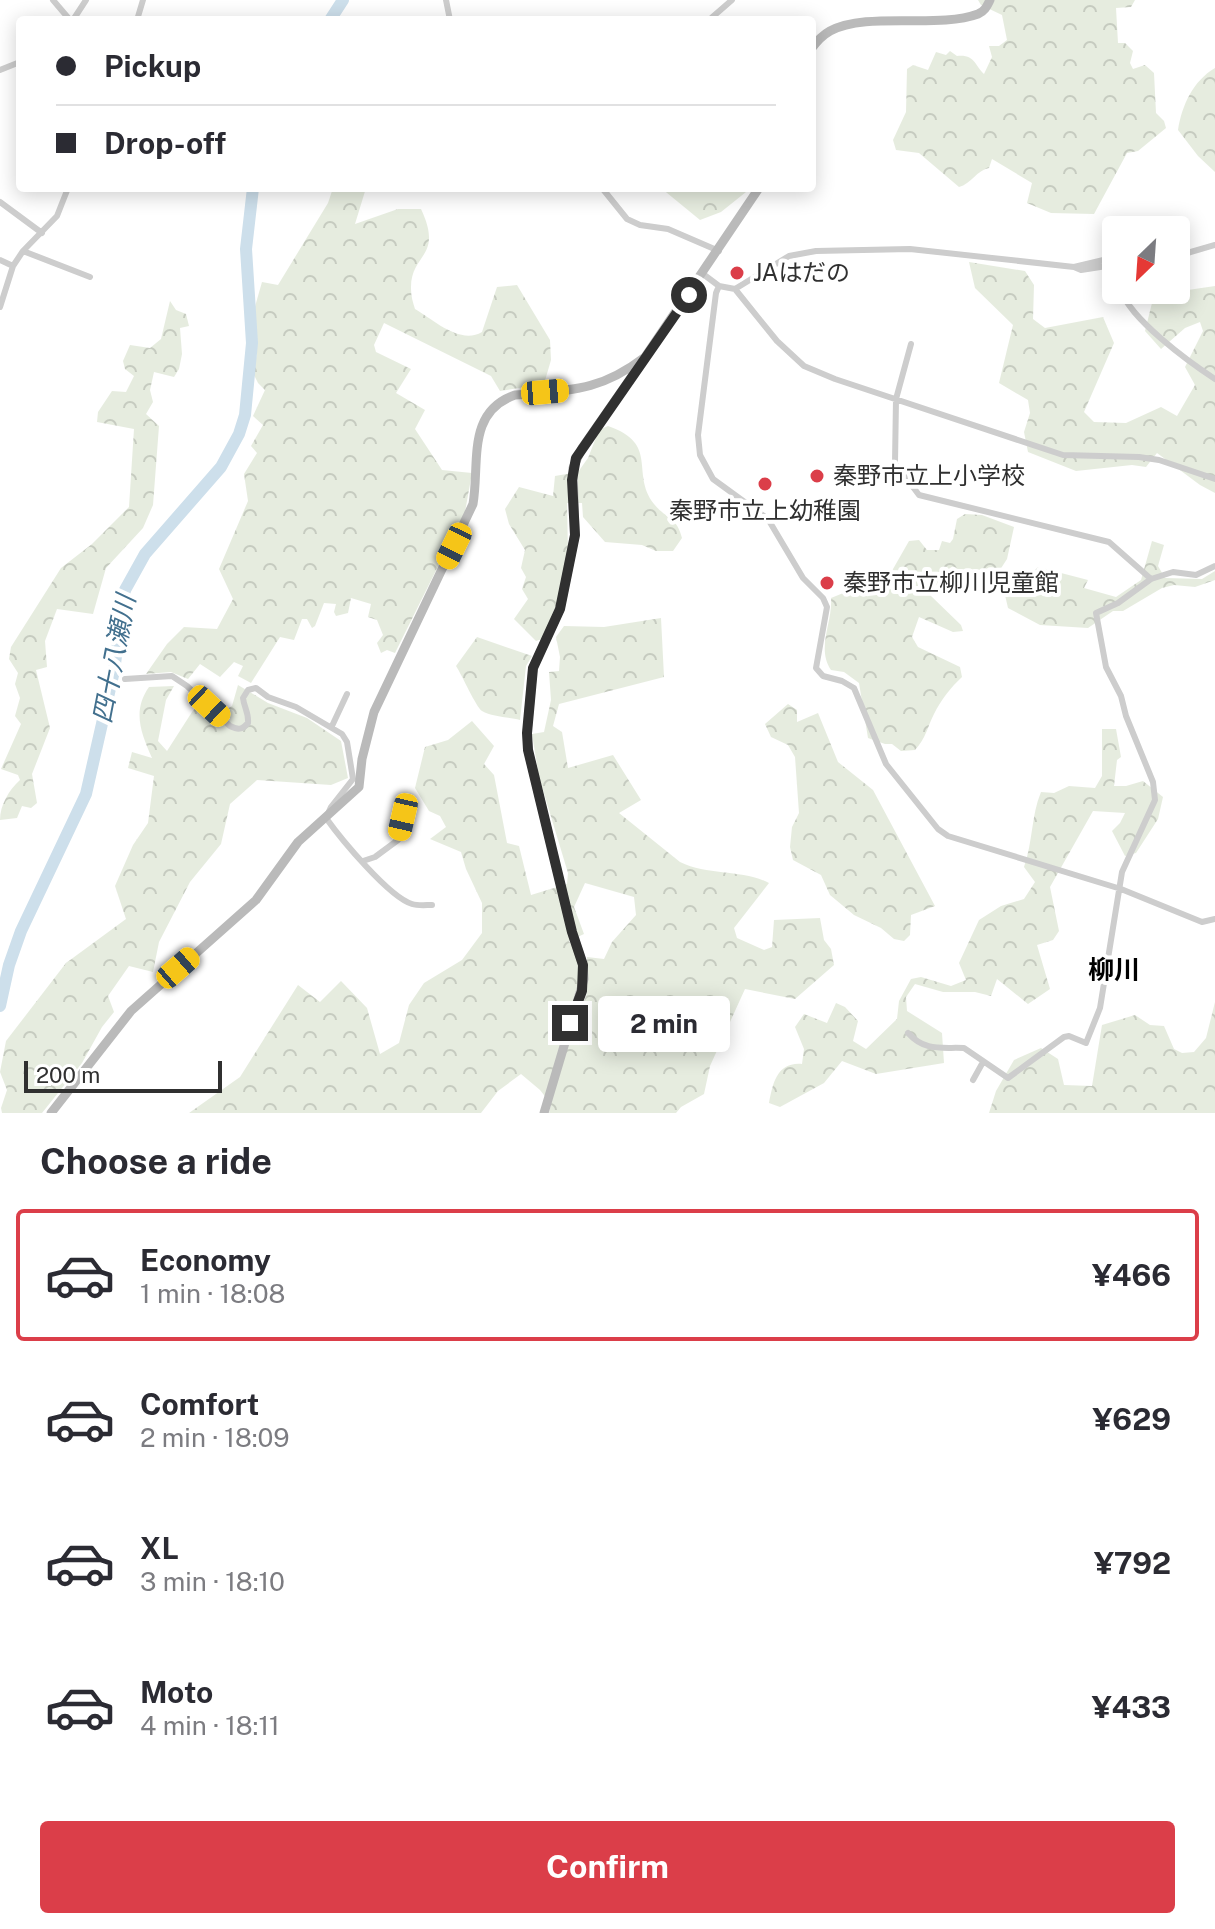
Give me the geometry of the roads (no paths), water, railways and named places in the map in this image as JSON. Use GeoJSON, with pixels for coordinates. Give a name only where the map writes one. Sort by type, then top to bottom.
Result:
{"type":"FeatureCollection","features":[{"type":"Feature","properties":{"kind":"street"},"geometry":{"type":"LineString","coordinates":[[53,0],[67,16]]}},
{"type":"Feature","properties":{"kind":"street"},"geometry":{"type":"LineString","coordinates":[[714,16],[732,0]]}},
{"type":"Feature","properties":{"kind":"street"},"geometry":{"type":"LineString","coordinates":[[816,44],[830,31],[852,24],[978,14],[985,10],[990,0]]}},
{"type":"Feature","properties":{"kind":"street"},"geometry":{"type":"LineString","coordinates":[[0,307],[13,266],[23,251],[57,216],[66,192]]}},
{"type":"Feature","properties":{"kind":"street"},"geometry":{"type":"LineString","coordinates":[[605,192],[627,219],[640,225],[668,229],[719,251]]}},
{"type":"Feature","properties":{"kind":"street"},"geometry":{"type":"LineString","coordinates":[[544,1113],[584,979],[528,750],[533,668],[560,609],[575,535],[573,468],[582,448],[756,192]]}},
{"type":"Feature","properties":{"kind":"street"},"geometry":{"type":"LineString","coordinates":[[0,202],[41,234]]}},
{"type":"Feature","properties":{"kind":"street"},"geometry":{"type":"LineString","coordinates":[[33,255],[41,234]]}},
{"type":"Feature","properties":{"kind":"street"},"geometry":{"type":"LineString","coordinates":[[1190,252],[1215,245]]}},
{"type":"Feature","properties":{"kind":"street"},"geometry":{"type":"LineString","coordinates":[[735,289],[789,256],[816,251],[910,249],[1081,270],[1102,267]]}},
{"type":"Feature","properties":{"kind":"street"},"geometry":{"type":"LineString","coordinates":[[23,251],[90,277]]}},
{"type":"Feature","properties":{"kind":"street"},"geometry":{"type":"LineString","coordinates":[[0,260],[13,266]]}},
{"type":"Feature","properties":{"kind":"street"},"geometry":{"type":"LineString","coordinates":[[1074,267],[1102,260]]}},
{"type":"Feature","properties":{"kind":"street"},"geometry":{"type":"LineString","coordinates":[[703,274],[719,286],[735,289],[777,341],[804,366],[1063,455],[1159,460],[1215,479]]}},
{"type":"Feature","properties":{"kind":"street"},"geometry":{"type":"LineString","coordinates":[[719,286],[699,422],[700,455],[713,479],[768,519],[803,578],[823,598],[827,607],[816,668],[823,676],[854,688],[886,764],[938,829],[948,836],[1121,889],[1202,922],[1215,919]]}},
{"type":"Feature","properties":{"kind":"street"},"geometry":{"type":"LineString","coordinates":[[1128,304],[1165,341],[1215,379]]}},
{"type":"Feature","properties":{"kind":"street"},"geometry":{"type":"LineString","coordinates":[[911,344],[896,399],[895,463],[919,495],[1109,542],[1151,579]]}},
{"type":"Feature","properties":{"kind":"street"},"geometry":{"type":"LineString","coordinates":[[51,1113],[131,1011],[256,900],[298,842],[359,787],[362,759],[374,712],[468,519],[477,476],[478,435],[484,418],[505,398],[600,384],[622,374],[645,357]]}},
{"type":"Feature","properties":{"kind":"street"},"geometry":{"type":"LineString","coordinates":[[908,1033],[927,1047],[949,1050],[964,1048],[1008,1078],[1064,1037],[1086,1043],[1100,1008],[1122,872],[1155,800],[1153,782],[1121,696],[1106,667],[1096,613],[1118,603],[1151,579],[1173,572],[1196,575],[1215,566]]}},
{"type":"Feature","properties":{"kind":"street"},"geometry":{"type":"LineString","coordinates":[[125,679],[172,676],[237,729],[243,729],[248,723],[249,714],[243,698],[248,690],[256,688],[268,697],[296,707],[332,726],[347,742],[353,779],[326,818]]}},
{"type":"Feature","properties":{"kind":"street"},"geometry":{"type":"LineString","coordinates":[[332,726],[348,700]]}},
{"type":"Feature","properties":{"kind":"street"},"geometry":{"type":"LineString","coordinates":[[363,861],[375,857],[398,840],[407,801]]}},
{"type":"Feature","properties":{"kind":"street"},"geometry":{"type":"LineString","coordinates":[[326,818],[385,885],[412,904],[432,905]]}},
{"type":"Feature","properties":{"kind":"street"},"geometry":{"type":"LineString","coordinates":[[973,1080],[983,1062]]}},
{"type":"Feature","properties":{"kind":"waterway","name":"四十八瀬川"},"geometry":{"type":"LineString","coordinates":[[333,16],[343,0]]}},
{"type":"Feature","properties":{"kind":"waterway","name":"四十八瀬川"},"geometry":{"type":"LineString","coordinates":[[0,1006],[21,931],[86,794],[114,671],[125,590],[145,554],[221,467],[239,434],[245,415],[252,343],[246,249],[253,192]]}},
{"type":"Feature","properties":{"kind":"place","name":"JAはだの"},"geometry":{"type":"Point","coordinates":[737,273]}},
{"type":"Feature","properties":{"kind":"place","name":"秦野市立上小学校"},"geometry":{"type":"Point","coordinates":[817,476]}},
{"type":"Feature","properties":{"kind":"place","name":"秦野市立上幼稚園"},"geometry":{"type":"Point","coordinates":[765,484]}},
{"type":"Feature","properties":{"kind":"place","name":"秦野市立柳川児童館"},"geometry":{"type":"Point","coordinates":[827,583]}},
{"type":"Feature","properties":{"kind":"district","name":"柳川"},"geometry":{"type":"Point","coordinates":[1114,970]}}]}
